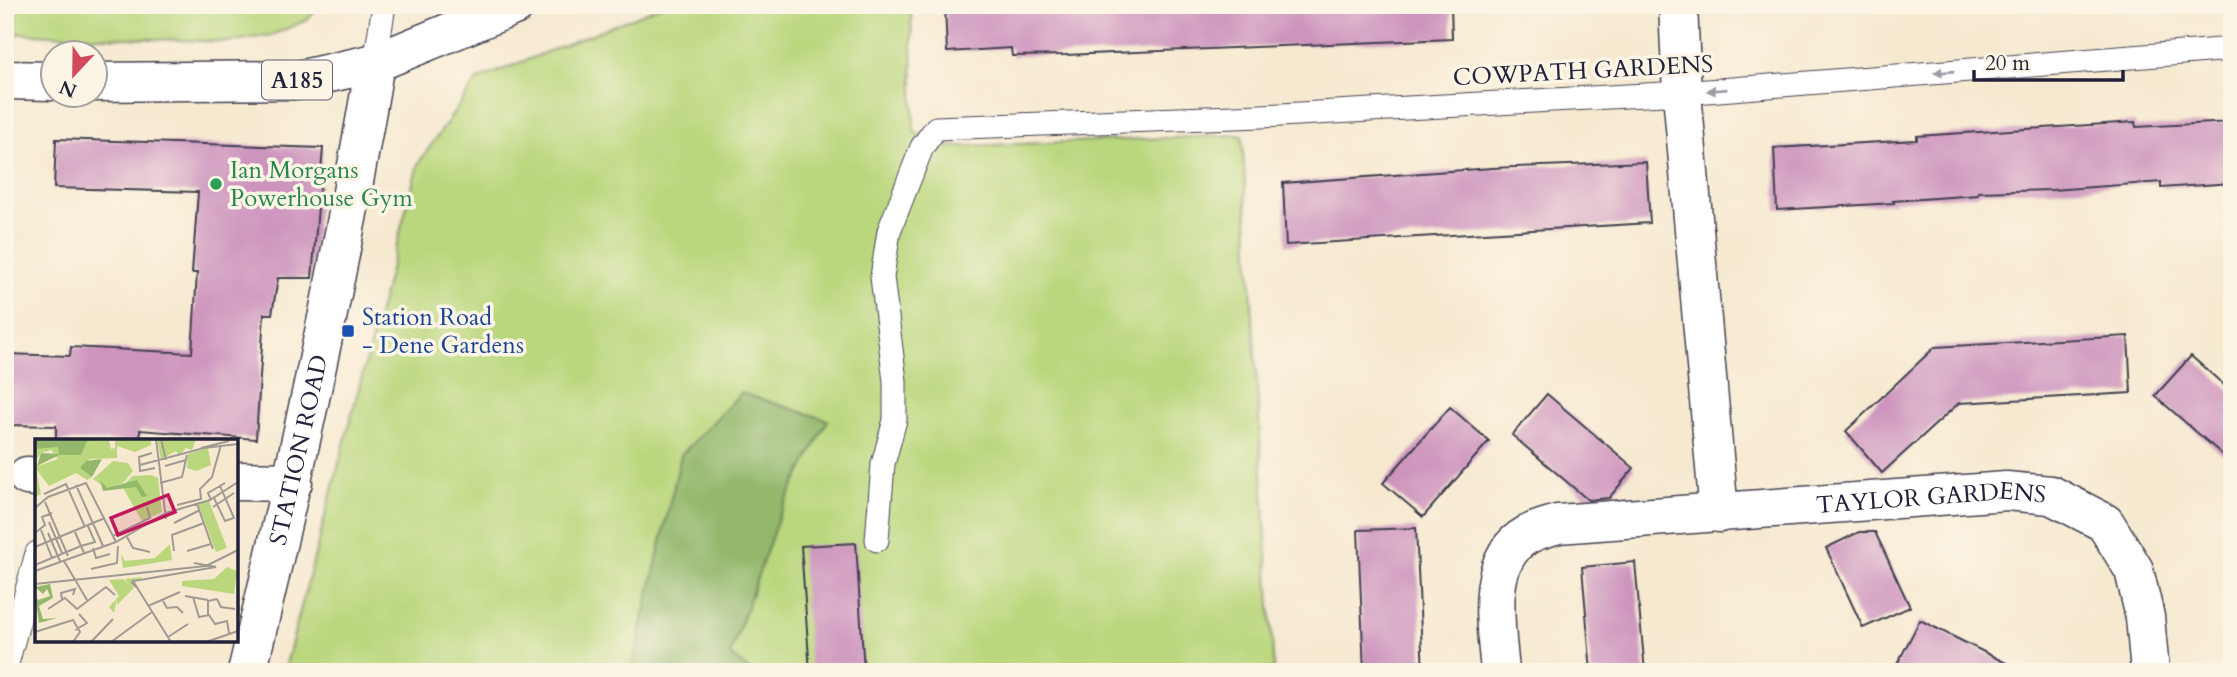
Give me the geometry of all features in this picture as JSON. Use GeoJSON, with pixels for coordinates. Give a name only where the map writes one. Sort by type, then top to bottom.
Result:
{"type":"FeatureCollection","features":[{"type":"Feature","properties":{"kind":"street","name":"A185"},"geometry":{"type":"LineString","coordinates":[[108,82],[298,80],[375,63],[516,5]]}},
{"type":"Feature","properties":{"kind":"street"},"geometry":{"type":"LineString","coordinates":[[1678,5],[1682,93],[1719,513]]}},
{"type":"Feature","properties":{"kind":"street","name":"STATION ROAD"},"geometry":{"type":"LineString","coordinates":[[247,672],[293,482],[351,207],[375,63]]}},
{"type":"Feature","properties":{"kind":"street"},"geometry":{"type":"LineString","coordinates":[[5,79],[38,80]]}},
{"type":"Feature","properties":{"kind":"street"},"geometry":{"type":"LineString","coordinates":[[238,481],[293,482]]}},
{"type":"Feature","properties":{"kind":"street","name":"TAYLOR GARDENS"},"geometry":{"type":"LineString","coordinates":[[1500,672],[1495,604],[1502,561],[1525,536],[1558,524],[2006,491],[2050,495],[2105,523],[2134,570],[2145,617],[2150,672]]}},
{"type":"Feature","properties":{"kind":"lane"},"geometry":{"type":"LineString","coordinates":[[375,63],[384,5]]}},
{"type":"Feature","properties":{"kind":"lane","name":"COWPATH GARDENS"},"geometry":{"type":"LineString","coordinates":[[877,540],[883,464],[895,420],[895,381],[882,277],[889,231],[922,147],[936,128],[1261,116],[1682,93],[2232,49]]}},
{"type":"Feature","properties":{"kind":"lane"},"geometry":{"type":"LineString","coordinates":[[5,671],[35,560]]}},
{"type":"Feature","properties":{"kind":"green space"},"geometry":{"type":"Polygon","coordinates":[[[5,5],[321,5],[307,20],[272,35],[228,42],[5,33],[5,5]]]}},
{"type":"Feature","properties":{"kind":"green space"},"geometry":{"type":"Polygon","coordinates":[[[664,5],[911,5],[914,132],[945,147],[1242,135],[1274,672],[284,672],[418,164],[477,80],[664,5]]]}},
{"type":"Feature","properties":{"kind":"green space"},"geometry":{"type":"Polygon","coordinates":[[[741,393],[828,420],[780,513],[730,655],[752,672],[631,672],[681,455],[741,393]]]}},
{"type":"Feature","properties":{"kind":"building"},"geometry":{"type":"Polygon","coordinates":[[[945,5],[1451,5],[1452,39],[1065,55],[1012,56],[1011,48],[947,52],[945,5]]]}},
{"type":"Feature","properties":{"kind":"building"},"geometry":{"type":"Polygon","coordinates":[[[2135,122],[2136,127],[2232,122],[2232,183],[2161,188],[2161,182],[1978,192],[1978,195],[1893,201],[1894,203],[1777,210],[1774,148],[1917,140],[1917,136],[2135,122]]]}},
{"type":"Feature","properties":{"kind":"building"},"geometry":{"type":"Polygon","coordinates":[[[56,139],[323,148],[312,278],[278,278],[272,314],[264,314],[256,439],[140,430],[140,439],[56,439],[56,426],[5,425],[5,354],[70,356],[71,347],[192,353],[197,273],[192,273],[198,192],[54,188],[56,139]]]}},
{"type":"Feature","properties":{"kind":"building"},"geometry":{"type":"Polygon","coordinates":[[[1646,162],[1650,223],[1286,245],[1283,183],[1492,168],[1646,162]]]}},
{"type":"Feature","properties":{"kind":"building"},"geometry":{"type":"Polygon","coordinates":[[[2128,336],[2131,393],[1959,403],[1882,473],[1846,431],[1935,347],[2128,336]]]}},
{"type":"Feature","properties":{"kind":"building"},"geometry":{"type":"Polygon","coordinates":[[[2191,356],[2232,392],[2232,463],[2155,396],[2191,356]]]}},
{"type":"Feature","properties":{"kind":"building"},"geometry":{"type":"Polygon","coordinates":[[[1547,394],[1634,468],[1609,498],[1588,500],[1512,435],[1547,394]]]}},
{"type":"Feature","properties":{"kind":"building"},"geometry":{"type":"Polygon","coordinates":[[[1450,407],[1489,441],[1423,517],[1383,483],[1450,407]]]}},
{"type":"Feature","properties":{"kind":"building"},"geometry":{"type":"Polygon","coordinates":[[[1416,528],[1423,672],[1364,672],[1358,530],[1416,528]]]}},
{"type":"Feature","properties":{"kind":"building"},"geometry":{"type":"Polygon","coordinates":[[[1859,532],[1875,532],[1910,607],[1863,628],[1826,548],[1859,532]]]}},
{"type":"Feature","properties":{"kind":"building"},"geometry":{"type":"Polygon","coordinates":[[[856,543],[864,672],[810,672],[801,546],[856,543]]]}},
{"type":"Feature","properties":{"kind":"building"},"geometry":{"type":"Polygon","coordinates":[[[1635,562],[1645,672],[1591,672],[1582,567],[1635,562]]]}},
{"type":"Feature","properties":{"kind":"building"},"geometry":{"type":"Polygon","coordinates":[[[1920,620],[2024,672],[1893,672],[1920,620]]]}},
{"type":"Feature","properties":{"kind":"place","name":"Ian Morgans Powerhouse Gym"},"geometry":{"type":"Point","coordinates":[216,184]}},
{"type":"Feature","properties":{"kind":"place","name":"Station Road - Dene Gardens"},"geometry":{"type":"Point","coordinates":[348,331]}}]}
